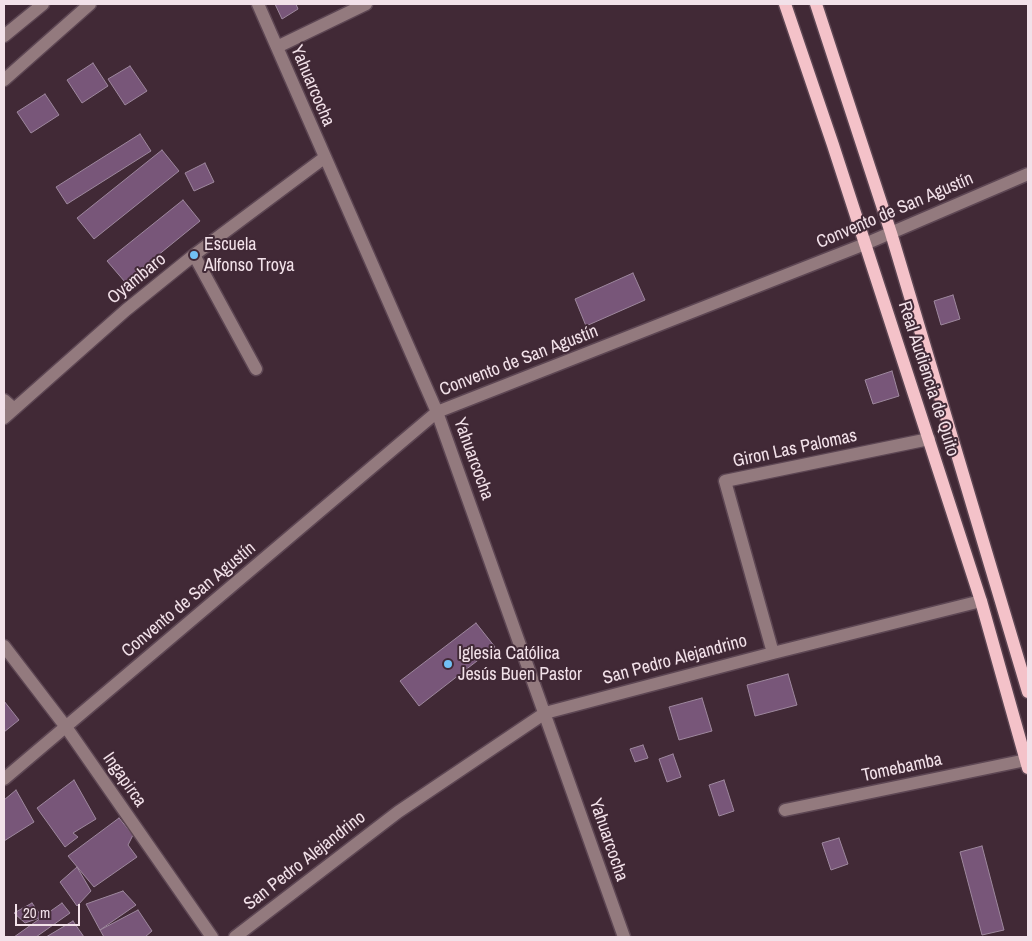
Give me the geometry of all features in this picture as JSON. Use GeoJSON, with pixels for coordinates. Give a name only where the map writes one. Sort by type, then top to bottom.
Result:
{"type":"FeatureCollection","features":[{"type":"Feature","properties":{"kind":"main road","name":"Real Audiencia de Quito"},"geometry":{"type":"LineString","coordinates":[[785,4],[834,145],[982,601],[1027,764]]}},
{"type":"Feature","properties":{"kind":"main road","name":"Real Audiencia de Quito"},"geometry":{"type":"LineString","coordinates":[[816,4],[891,233],[1028,692]]}},
{"type":"Feature","properties":{"kind":"street"},"geometry":{"type":"LineString","coordinates":[[4,36],[43,4]]}},
{"type":"Feature","properties":{"kind":"street"},"geometry":{"type":"LineString","coordinates":[[4,80],[90,4]]}},
{"type":"Feature","properties":{"kind":"street","name":"Yahuarcocha"},"geometry":{"type":"LineString","coordinates":[[258,4],[437,412],[624,937]]}},
{"type":"Feature","properties":{"kind":"street"},"geometry":{"type":"LineString","coordinates":[[276,47],[366,4]]}},
{"type":"Feature","properties":{"kind":"street","name":"Oyambaro"},"geometry":{"type":"LineString","coordinates":[[7,409],[194,255],[324,158]]}},
{"type":"Feature","properties":{"kind":"street","name":"Convento de San Agustín"},"geometry":{"type":"LineString","coordinates":[[4,779],[437,412],[865,244],[1028,174]]}},
{"type":"Feature","properties":{"kind":"street"},"geometry":{"type":"LineString","coordinates":[[194,255],[256,369]]}},
{"type":"Feature","properties":{"kind":"street","name":"Giron Las Palomas"},"geometry":{"type":"LineString","coordinates":[[773,652],[725,482],[929,439]]}},
{"type":"Feature","properties":{"kind":"street","name":"San Pedro Alejandrino"},"geometry":{"type":"LineString","coordinates":[[235,937],[398,812],[545,713],[773,652],[982,601]]}},
{"type":"Feature","properties":{"kind":"street","name":"Ingapirca"},"geometry":{"type":"LineString","coordinates":[[4,646],[66,727],[212,937]]}},
{"type":"Feature","properties":{"kind":"street","name":"Tomebamba"},"geometry":{"type":"LineString","coordinates":[[785,810],[1027,764]]}},
{"type":"Feature","properties":{"kind":"building"},"geometry":{"type":"Polygon","coordinates":[[[275,4],[296,4],[298,9],[282,19],[275,4]]]}},
{"type":"Feature","properties":{"kind":"building"},"geometry":{"type":"Polygon","coordinates":[[[93,63],[108,86],[82,103],[67,80],[93,63]]]}},
{"type":"Feature","properties":{"kind":"building"},"geometry":{"type":"Polygon","coordinates":[[[130,66],[147,91],[125,105],[108,79],[130,66]]]}},
{"type":"Feature","properties":{"kind":"building"},"geometry":{"type":"Polygon","coordinates":[[[45,94],[59,115],[31,133],[17,112],[45,94]]]}},
{"type":"Feature","properties":{"kind":"building"},"geometry":{"type":"Polygon","coordinates":[[[140,134],[151,151],[67,204],[56,187],[140,134]]]}},
{"type":"Feature","properties":{"kind":"building"},"geometry":{"type":"Polygon","coordinates":[[[162,150],[179,171],[94,239],[77,218],[162,150]]]}},
{"type":"Feature","properties":{"kind":"building"},"geometry":{"type":"Polygon","coordinates":[[[205,163],[214,182],[194,191],[185,173],[205,163]]]}},
{"type":"Feature","properties":{"kind":"building"},"geometry":{"type":"Polygon","coordinates":[[[183,200],[200,221],[125,282],[107,261],[183,200]]]}},
{"type":"Feature","properties":{"kind":"building"},"geometry":{"type":"Polygon","coordinates":[[[633,273],[645,300],[586,326],[575,299],[633,273]]]}},
{"type":"Feature","properties":{"kind":"building"},"geometry":{"type":"Polygon","coordinates":[[[953,295],[960,319],[941,325],[934,301],[953,295]]]}},
{"type":"Feature","properties":{"kind":"building"},"geometry":{"type":"Polygon","coordinates":[[[892,371],[899,396],[873,404],[865,380],[892,371]]]}},
{"type":"Feature","properties":{"kind":"building","name":"Iglesia Católica Jesús Buen Pastor"},"geometry":{"type":"Polygon","coordinates":[[[476,623],[495,647],[419,706],[400,681],[476,623]]]}},
{"type":"Feature","properties":{"kind":"building"},"geometry":{"type":"Polygon","coordinates":[[[788,674],[797,705],[755,716],[747,685],[788,674]]]}},
{"type":"Feature","properties":{"kind":"building"},"geometry":{"type":"Polygon","coordinates":[[[702,698],[712,731],[679,740],[669,707],[702,698]]]}},
{"type":"Feature","properties":{"kind":"building"},"geometry":{"type":"Polygon","coordinates":[[[4,701],[19,720],[4,732],[4,701]]]}},
{"type":"Feature","properties":{"kind":"building"},"geometry":{"type":"Polygon","coordinates":[[[643,745],[648,758],[635,762],[630,749],[643,745]]]}},
{"type":"Feature","properties":{"kind":"building"},"geometry":{"type":"Polygon","coordinates":[[[673,754],[681,777],[667,782],[659,759],[673,754]]]}},
{"type":"Feature","properties":{"kind":"building"},"geometry":{"type":"Polygon","coordinates":[[[74,780],[96,819],[73,833],[78,837],[65,847],[37,808],[74,780]]]}},
{"type":"Feature","properties":{"kind":"building"},"geometry":{"type":"Polygon","coordinates":[[[724,780],[734,811],[719,816],[709,785],[724,780]]]}},
{"type":"Feature","properties":{"kind":"building"},"geometry":{"type":"Polygon","coordinates":[[[16,790],[34,822],[4,841],[4,800],[16,790]]]}},
{"type":"Feature","properties":{"kind":"building"},"geometry":{"type":"Polygon","coordinates":[[[119,818],[133,835],[128,845],[137,857],[94,887],[68,856],[119,818]]]}},
{"type":"Feature","properties":{"kind":"building"},"geometry":{"type":"Polygon","coordinates":[[[839,838],[848,864],[831,870],[822,843],[839,838]]]}},
{"type":"Feature","properties":{"kind":"building"},"geometry":{"type":"Polygon","coordinates":[[[982,846],[1004,930],[982,935],[960,852],[982,846]]]}},
{"type":"Feature","properties":{"kind":"building"},"geometry":{"type":"Polygon","coordinates":[[[77,867],[91,891],[77,906],[60,882],[77,867]]]}},
{"type":"Feature","properties":{"kind":"building"},"geometry":{"type":"Polygon","coordinates":[[[123,891],[136,905],[100,930],[86,904],[123,891]]]}},
{"type":"Feature","properties":{"kind":"building"},"geometry":{"type":"Polygon","coordinates":[[[32,903],[42,917],[25,923],[14,913],[32,903]]]}},
{"type":"Feature","properties":{"kind":"building"},"geometry":{"type":"Polygon","coordinates":[[[62,903],[70,913],[36,937],[14,937],[62,903]]]}},
{"type":"Feature","properties":{"kind":"building"},"geometry":{"type":"Polygon","coordinates":[[[138,910],[152,931],[145,937],[104,937],[100,930],[138,910]]]}},
{"type":"Feature","properties":{"kind":"building"},"geometry":{"type":"Polygon","coordinates":[[[73,921],[84,937],[46,937],[73,921]]]}},
{"type":"Feature","properties":{"kind":"place","name":"Escuela Alfonso Troya"},"geometry":{"type":"Point","coordinates":[194,255]}},
{"type":"Feature","properties":{"kind":"place","name":"Iglesia Católica Jesús Buen Pastor"},"geometry":{"type":"Point","coordinates":[448,664]}}]}
